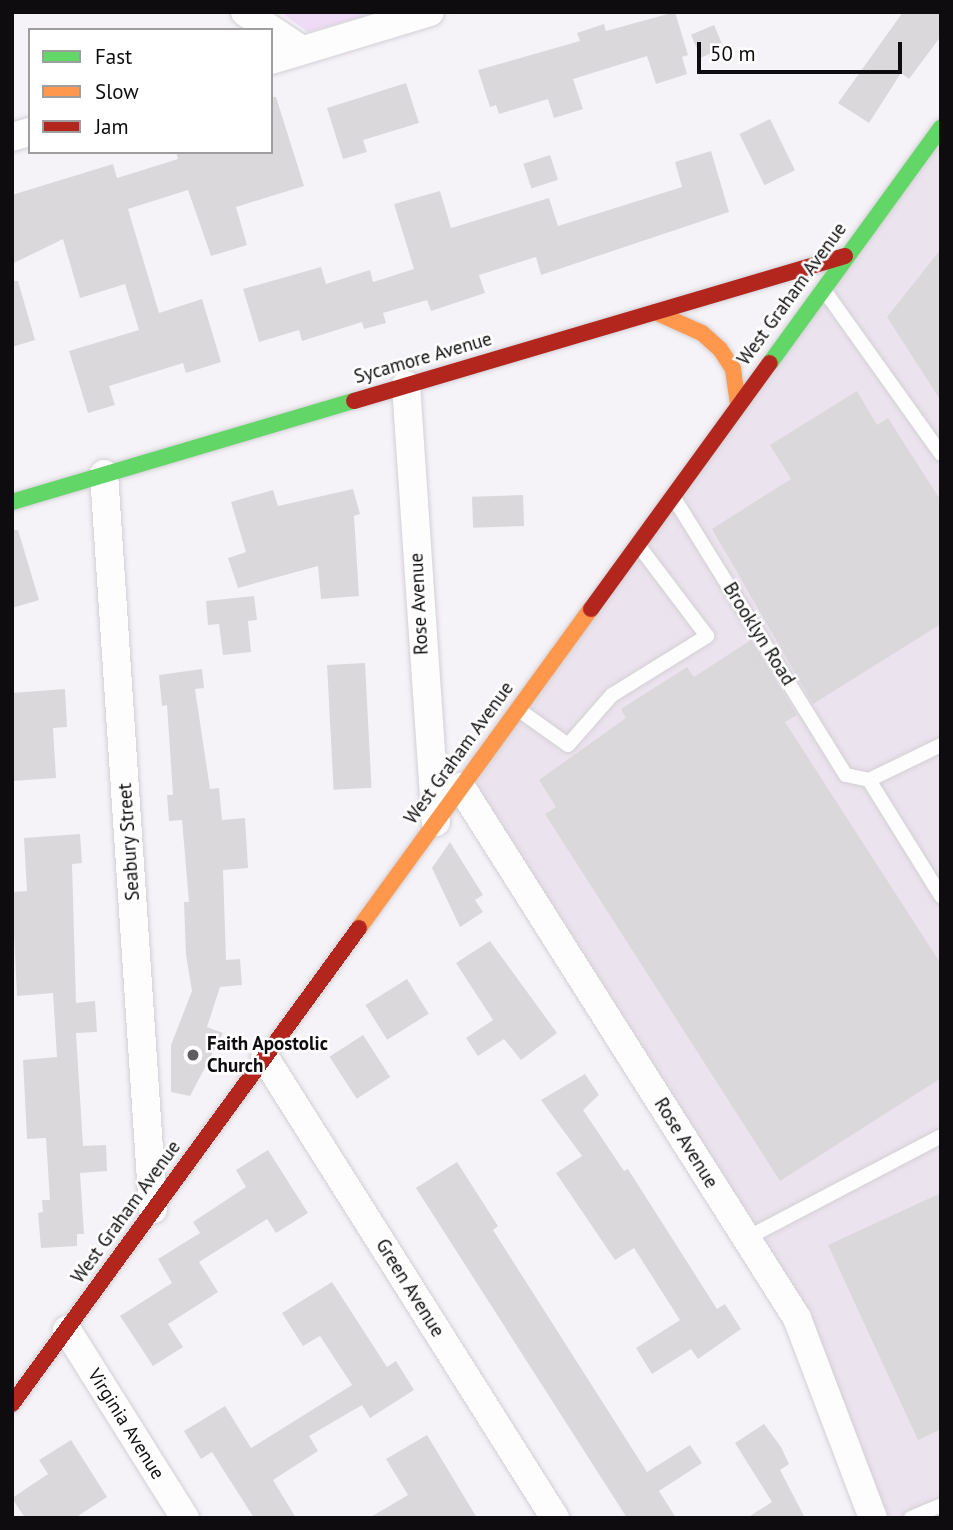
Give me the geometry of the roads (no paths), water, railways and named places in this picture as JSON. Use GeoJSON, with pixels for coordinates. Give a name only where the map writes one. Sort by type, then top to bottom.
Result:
{"type":"FeatureCollection","features":[{"type":"Feature","properties":{"kind":"street"},"geometry":{"type":"LineString","coordinates":[[245,12],[269,28]]}},
{"type":"Feature","properties":{"kind":"street"},"geometry":{"type":"LineString","coordinates":[[273,59],[430,12]]}},
{"type":"Feature","properties":{"kind":"street"},"geometry":{"type":"LineString","coordinates":[[273,31],[302,50]]}},
{"type":"Feature","properties":{"kind":"street","name":"West Graham Avenue"},"geometry":{"type":"LineString","coordinates":[[12,1405],[636,542],[941,128]]}},
{"type":"Feature","properties":{"kind":"street","name":"Sycamore Avenue"},"geometry":{"type":"LineString","coordinates":[[12,502],[845,256]]}},
{"type":"Feature","properties":{"kind":"street"},"geometry":{"type":"LineString","coordinates":[[655,312],[702,333],[720,349],[733,369],[738,403]]}},
{"type":"Feature","properties":{"kind":"street","name":"Rose Avenue"},"geometry":{"type":"LineString","coordinates":[[406,385],[436,822]]}},
{"type":"Feature","properties":{"kind":"street","name":"Seabury Street"},"geometry":{"type":"LineString","coordinates":[[104,474],[153,1209]]}},
{"type":"Feature","properties":{"kind":"street","name":"Rose Avenue"},"geometry":{"type":"LineString","coordinates":[[461,787],[797,1318],[873,1518]]}},
{"type":"Feature","properties":{"kind":"street","name":"Green Avenue"},"geometry":{"type":"LineString","coordinates":[[265,1058],[555,1518]]}},
{"type":"Feature","properties":{"kind":"street","name":"Virginia Avenue"},"geometry":{"type":"LineString","coordinates":[[67,1330],[185,1518]]}},
{"type":"Feature","properties":{"kind":"lane"},"geometry":{"type":"LineString","coordinates":[[822,287],[941,454]]}},
{"type":"Feature","properties":{"kind":"lane","name":"Brooklyn Road"},"geometry":{"type":"LineString","coordinates":[[672,494],[846,775],[869,780]]}},
{"type":"Feature","properties":{"kind":"lane"},"geometry":{"type":"LineString","coordinates":[[517,708],[568,745],[612,695],[707,636],[636,542]]}},
{"type":"Feature","properties":{"kind":"lane"},"geometry":{"type":"LineString","coordinates":[[939,749],[869,780],[941,896]]}},
{"type":"Feature","properties":{"kind":"lane"},"geometry":{"type":"LineString","coordinates":[[747,1238],[941,1136]]}},
{"type":"Feature","properties":{"kind":"lane"},"geometry":{"type":"LineString","coordinates":[[911,1518],[941,1505]]}},
{"type":"Feature","properties":{"kind":"place","name":"Faith Apostolic Church"},"geometry":{"type":"Point","coordinates":[193,1055]}}]}
